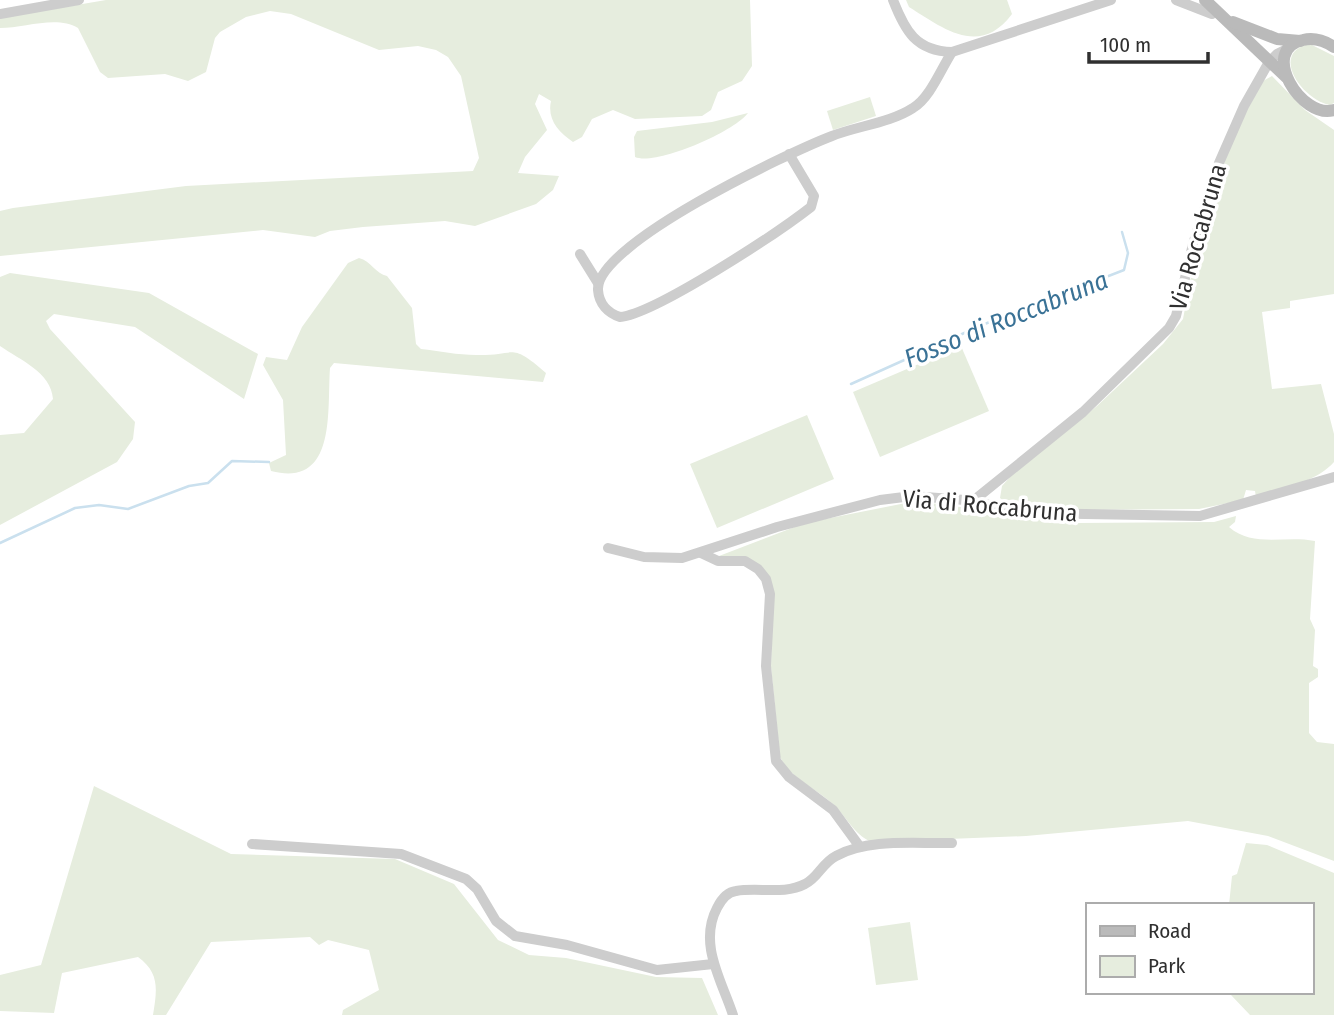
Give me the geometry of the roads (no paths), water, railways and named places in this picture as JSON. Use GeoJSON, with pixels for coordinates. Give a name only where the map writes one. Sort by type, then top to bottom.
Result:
{"type":"FeatureCollection","features":[{"type":"Feature","properties":{"kind":"main road"},"geometry":{"type":"LineString","coordinates":[[1205,0],[1302,96],[1334,121]]}},
{"type":"Feature","properties":{"kind":"main road"},"geometry":{"type":"LineString","coordinates":[[1221,14],[1277,39],[1295,44],[1319,40],[1334,47]]}},
{"type":"Feature","properties":{"kind":"main road"},"geometry":{"type":"LineString","coordinates":[[1287,79],[1284,59],[1295,44]]}},
{"type":"Feature","properties":{"kind":"main road"},"geometry":{"type":"LineString","coordinates":[[1320,110],[1334,110]]}},
{"type":"Feature","properties":{"kind":"street"},"geometry":{"type":"LineString","coordinates":[[0,14],[79,0]]}},
{"type":"Feature","properties":{"kind":"street"},"geometry":{"type":"LineString","coordinates":[[893,0],[912,39],[932,50],[952,52],[1111,0]]}},
{"type":"Feature","properties":{"kind":"street"},"geometry":{"type":"LineString","coordinates":[[1175,0],[1212,14],[1221,14]]}},
{"type":"Feature","properties":{"kind":"street"},"geometry":{"type":"LineString","coordinates":[[1269,62],[1295,44]]}},
{"type":"Feature","properties":{"kind":"street"},"geometry":{"type":"LineString","coordinates":[[598,283],[619,256],[646,235],[709,196],[789,154],[841,132],[913,108],[952,52]]}},
{"type":"Feature","properties":{"kind":"street","name":"Via Roccabruna"},"geometry":{"type":"LineString","coordinates":[[973,501],[1083,412],[1169,328],[1176,316],[1193,244],[1219,163],[1244,106],[1269,62]]}},
{"type":"Feature","properties":{"kind":"street"},"geometry":{"type":"LineString","coordinates":[[580,254],[598,283],[599,297],[604,307],[615,315],[626,316],[726,264],[813,205],[815,198],[789,154]]}},
{"type":"Feature","properties":{"kind":"street","name":"Via di Roccabruna"},"geometry":{"type":"LineString","coordinates":[[608,548],[657,559],[701,553],[777,527],[880,500],[918,496],[973,501],[1028,513],[1193,517],[1334,477]]}},
{"type":"Feature","properties":{"kind":"street"},"geometry":{"type":"LineString","coordinates":[[701,553],[718,561],[745,561],[758,569],[766,579],[770,594],[766,666],[776,761],[789,777],[833,810],[860,847]]}},
{"type":"Feature","properties":{"kind":"street"},"geometry":{"type":"LineString","coordinates":[[733,1015],[713,964],[712,924],[715,911],[726,895],[736,891],[804,885],[827,861],[860,847],[952,843]]}},
{"type":"Feature","properties":{"kind":"street"},"geometry":{"type":"LineString","coordinates":[[252,844],[401,854],[466,879],[477,889],[496,921],[515,936],[572,946],[657,970],[713,964]]}},
{"type":"Feature","properties":{"kind":"waterway","name":"Fosso di Roccabruna"},"geometry":{"type":"LineString","coordinates":[[851,384],[982,325],[1124,270],[1128,253],[1122,232]]}},
{"type":"Feature","properties":{"kind":"waterway","name":"Fosso di Roccabruna"},"geometry":{"type":"LineString","coordinates":[[0,543],[75,508],[99,505],[128,509],[189,486],[208,483],[232,461],[269,462]]}}]}
